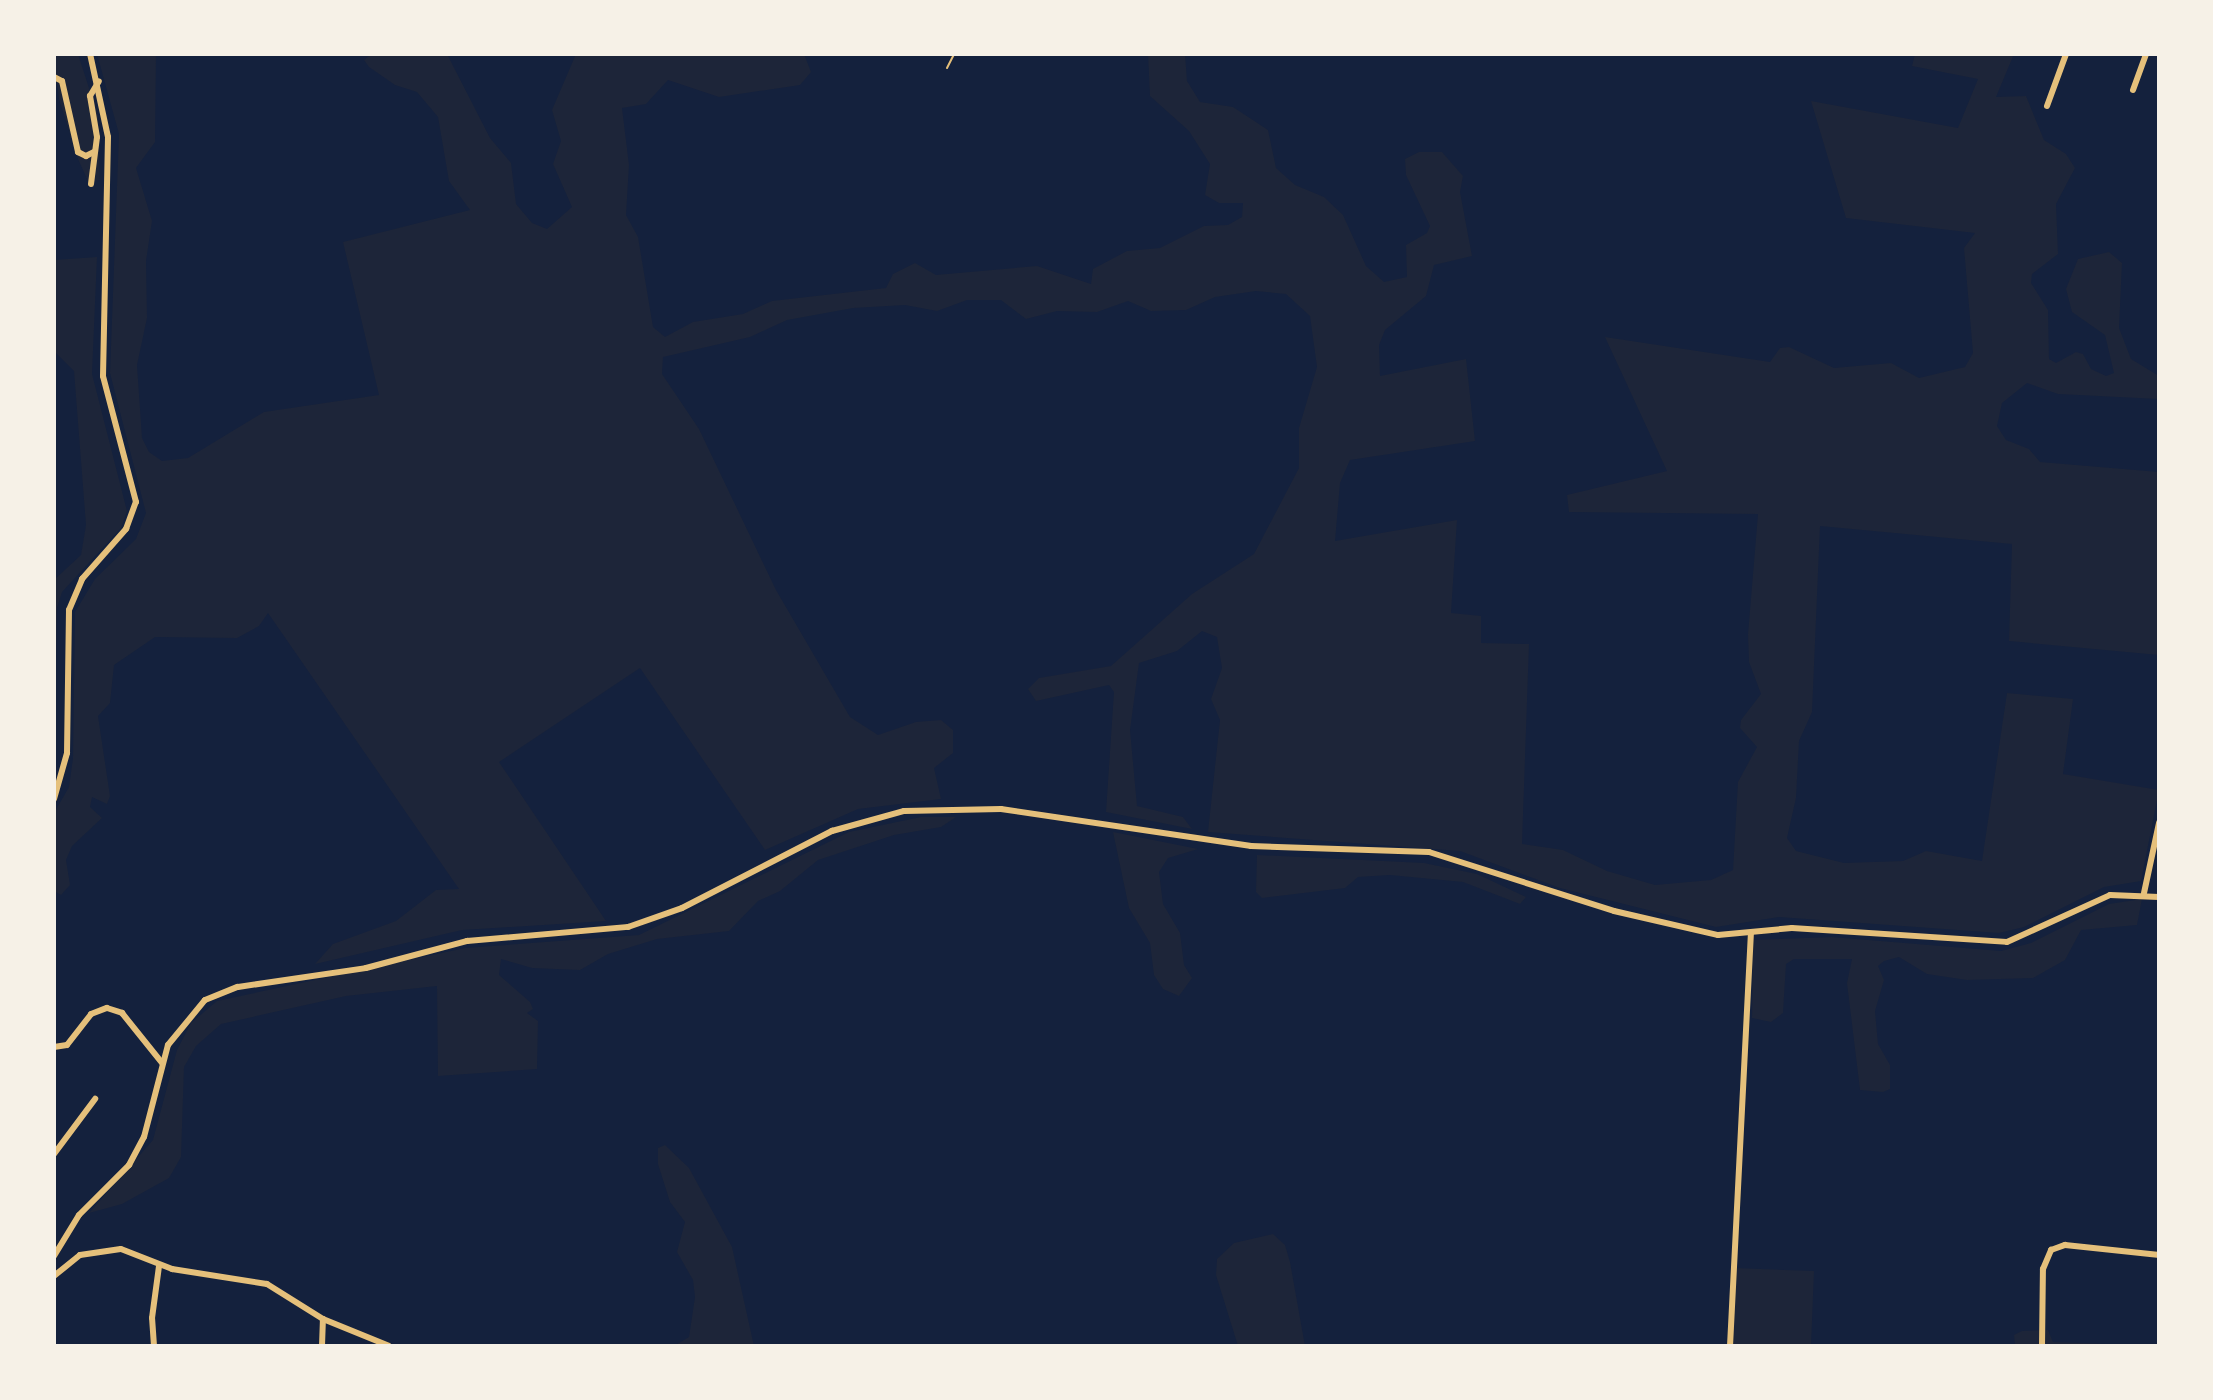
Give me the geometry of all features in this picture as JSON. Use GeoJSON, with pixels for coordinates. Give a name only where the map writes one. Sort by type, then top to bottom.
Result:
{"type":"FeatureCollection","features":[{"type":"Feature","properties":{"kind":"street"},"geometry":{"type":"LineString","coordinates":[[54,799],[67,753],[69,610],[82,579],[126,529],[136,502],[103,376],[109,166],[99,81],[90,54]]}},
{"type":"Feature","properties":{"kind":"street"},"geometry":{"type":"LineString","coordinates":[[2047,106],[2066,54]]}},
{"type":"Feature","properties":{"kind":"street"},"geometry":{"type":"LineString","coordinates":[[2133,90],[2146,54]]}},
{"type":"Feature","properties":{"kind":"street"},"geometry":{"type":"LineString","coordinates":[[54,77],[62,81],[78,152],[86,156],[96,149]]}},
{"type":"Feature","properties":{"kind":"street"},"geometry":{"type":"LineString","coordinates":[[91,184],[89,170],[96,149],[90,96],[99,81]]}},
{"type":"Feature","properties":{"kind":"street"},"geometry":{"type":"LineString","coordinates":[[54,1256],[79,1215],[129,1165],[144,1137],[162,1063],[180,1026],[205,1000],[222,992],[366,968],[467,941],[628,927],[682,908],[832,831],[864,819],[924,808],[1075,817],[1251,846],[1429,852],[1614,911],[1697,931],[1753,933],[1818,929],[2007,942],[2092,901],[2144,893],[2159,897]]}},
{"type":"Feature","properties":{"kind":"street"},"geometry":{"type":"LineString","coordinates":[[2144,893],[2159,823]]}},
{"type":"Feature","properties":{"kind":"street"},"geometry":{"type":"LineString","coordinates":[[1730,1346],[1753,933]]}},
{"type":"Feature","properties":{"kind":"street"},"geometry":{"type":"LineString","coordinates":[[54,1047],[67,1045],[91,1014],[107,1008],[122,1013],[162,1063]]}},
{"type":"Feature","properties":{"kind":"street"},"geometry":{"type":"LineString","coordinates":[[54,1154],[95,1099]]}},
{"type":"Feature","properties":{"kind":"street"},"geometry":{"type":"LineString","coordinates":[[2042,1346],[2043,1269],[2051,1250],[2065,1245],[2159,1255]]}},
{"type":"Feature","properties":{"kind":"street"},"geometry":{"type":"LineString","coordinates":[[54,1276],[80,1255],[109,1249],[159,1266],[267,1284],[323,1319],[389,1346]]}},
{"type":"Feature","properties":{"kind":"street"},"geometry":{"type":"LineString","coordinates":[[154,1346],[152,1318],[159,1266]]}},
{"type":"Feature","properties":{"kind":"street"},"geometry":{"type":"LineString","coordinates":[[322,1346],[323,1319]]}},
{"type":"Feature","properties":{"kind":"path"},"geometry":{"type":"LineString","coordinates":[[947,68],[954,54]]}},
{"type":"Feature","properties":{"kind":"shaded area"},"geometry":{"type":"Polygon","coordinates":[[[54,54],[78,54],[98,116],[100,180],[88,181],[78,159],[59,99],[54,54]]]}},
{"type":"Feature","properties":{"kind":"shaded area"},"geometry":{"type":"Polygon","coordinates":[[[97,54],[156,54],[155,142],[136,168],[152,221],[146,261],[147,318],[137,365],[142,438],[149,452],[162,461],[188,458],[264,412],[379,395],[343,242],[470,210],[449,181],[438,117],[417,92],[395,85],[369,67],[364,60],[372,54],[447,54],[490,138],[511,163],[516,204],[532,223],[547,229],[572,207],[553,164],[561,141],[552,110],[576,54],[804,54],[811,72],[800,85],[719,97],[668,80],[646,104],[622,108],[629,165],[626,215],[638,237],[653,327],[665,337],[693,322],[743,314],[772,301],[886,288],[893,274],[915,263],[936,275],[1037,266],[1091,284],[1093,269],[1127,251],[1160,248],[1204,226],[1228,225],[1242,217],[1243,203],[1219,203],[1205,195],[1210,164],[1189,131],[1150,96],[1148,54],[1185,54],[1187,81],[1200,102],[1233,107],[1268,130],[1276,168],[1295,185],[1324,197],[1343,215],[1366,266],[1384,282],[1407,277],[1406,245],[1427,233],[1430,226],[1406,175],[1405,159],[1419,152],[1442,152],[1463,176],[1460,192],[1472,256],[1434,265],[1426,296],[1385,330],[1379,345],[1380,376],[1466,359],[1475,441],[1350,460],[1340,483],[1335,541],[1457,520],[1451,613],[1481,616],[1481,643],[1529,644],[1522,844],[1563,850],[1607,871],[1655,885],[1711,880],[1733,870],[1738,782],[1757,747],[1740,728],[1741,720],[1761,694],[1749,662],[1748,634],[1758,514],[1569,512],[1567,495],[1667,471],[1605,337],[1770,362],[1780,348],[1789,347],[1834,368],[1891,363],[1919,378],[1965,367],[1973,353],[1964,248],[1975,233],[1846,218],[1811,101],[1958,128],[1978,79],[1912,66],[1915,54],[2014,54],[1996,97],[2026,96],[2044,140],[2066,154],[2075,168],[2056,204],[2058,254],[2032,274],[2031,283],[2048,310],[2049,359],[2056,363],[2076,352],[2083,354],[2091,369],[2106,376],[2114,373],[2105,335],[2072,312],[2066,289],[2078,259],[2109,252],[2122,263],[2119,328],[2131,359],[2159,376],[2159,399],[2058,394],[2027,383],[2002,403],[1997,426],[2006,440],[2029,449],[2040,462],[2159,472],[2159,655],[2009,641],[2012,544],[1820,526],[1812,712],[1799,741],[1796,798],[1787,838],[1796,851],[1844,863],[1903,861],[1926,851],[1982,861],[2007,693],[2073,699],[2063,774],[2159,790],[2141,881],[2104,887],[2024,927],[1999,933],[1779,917],[1716,927],[1560,888],[1460,851],[1208,832],[1220,720],[1211,699],[1222,668],[1217,637],[1202,631],[1177,651],[1139,663],[1130,730],[1137,806],[1183,817],[1192,829],[1106,812],[1114,692],[1109,685],[1036,701],[1028,689],[1039,678],[1111,666],[1192,594],[1254,554],[1299,468],[1299,428],[1317,367],[1310,316],[1286,294],[1256,291],[1215,297],[1186,310],[1151,311],[1128,301],[1097,312],[1057,311],[1026,319],[1001,300],[967,300],[937,311],[905,305],[853,308],[787,320],[750,337],[663,357],[662,374],[699,429],[776,590],[850,717],[878,735],[916,722],[941,720],[953,730],[953,753],[934,768],[941,799],[858,809],[765,850],[640,668],[499,762],[606,921],[462,930],[315,964],[333,944],[396,921],[436,890],[459,889],[268,613],[259,626],[237,638],[155,637],[114,665],[110,703],[98,716],[110,796],[107,804],[92,797],[90,807],[102,818],[72,846],[66,860],[70,885],[61,895],[54,891],[54,813],[69,787],[73,758],[75,612],[95,579],[136,539],[146,513],[110,373],[119,134],[97,54]]]}},
{"type":"Feature","properties":{"kind":"shaded area"},"geometry":{"type":"Polygon","coordinates":[[[97,257],[92,374],[127,511],[121,528],[62,592],[57,608],[54,762],[54,580],[81,555],[86,525],[74,371],[54,351],[54,260],[97,257]]]}},
{"type":"Feature","properties":{"kind":"shaded area"},"geometry":{"type":"Polygon","coordinates":[[[921,817],[956,817],[941,827],[894,835],[818,860],[780,891],[758,901],[729,931],[657,939],[608,954],[580,970],[532,968],[501,959],[499,975],[530,1002],[533,1009],[527,1013],[538,1021],[537,1069],[438,1076],[437,986],[346,996],[221,1024],[196,1046],[184,1067],[181,1157],[169,1178],[122,1204],[89,1213],[153,1140],[177,1050],[191,1023],[217,1001],[465,948],[639,935],[849,832],[921,817]]]}},
{"type":"Feature","properties":{"kind":"shaded area"},"geometry":{"type":"Polygon","coordinates":[[[1113,832],[1198,849],[1168,858],[1159,872],[1163,904],[1180,933],[1184,965],[1192,978],[1179,996],[1163,989],[1154,975],[1150,943],[1129,908],[1113,832]]]}},
{"type":"Feature","properties":{"kind":"shaded area"},"geometry":{"type":"Polygon","coordinates":[[[1257,855],[1424,863],[1477,874],[1526,897],[1520,904],[1463,882],[1390,875],[1358,877],[1345,888],[1262,898],[1256,892],[1257,855]]]}},
{"type":"Feature","properties":{"kind":"shaded area"},"geometry":{"type":"Polygon","coordinates":[[[2142,899],[2137,925],[2081,930],[2065,960],[2033,978],[1967,980],[1927,974],[1899,957],[1884,961],[1878,966],[1884,980],[1875,1011],[1878,1044],[1890,1065],[1890,1089],[1883,1092],[1860,1090],[1847,983],[1852,959],[1794,959],[1786,964],[1783,1013],[1771,1022],[1752,1018],[1753,940],[1832,937],[2001,951],[2031,943],[2109,904],[2142,899]]]}},
{"type":"Feature","properties":{"kind":"shaded area"},"geometry":{"type":"Polygon","coordinates":[[[665,1145],[689,1168],[732,1247],[754,1346],[674,1346],[689,1337],[695,1297],[693,1280],[677,1252],[685,1222],[670,1202],[658,1164],[658,1148],[665,1145]]]}},
{"type":"Feature","properties":{"kind":"shaded area"},"geometry":{"type":"Polygon","coordinates":[[[1273,1234],[1285,1245],[1290,1262],[1305,1346],[1238,1346],[1216,1275],[1217,1259],[1234,1243],[1273,1234]]]}},
{"type":"Feature","properties":{"kind":"shaded area"},"geometry":{"type":"Polygon","coordinates":[[[1735,1268],[1814,1271],[1811,1346],[1731,1346],[1735,1268]]]}},
{"type":"Feature","properties":{"kind":"shaded area"},"geometry":{"type":"Polygon","coordinates":[[[2048,1330],[2053,1342],[2159,1346],[2015,1346],[2014,1335],[2022,1331],[2048,1330]]]}}]}
